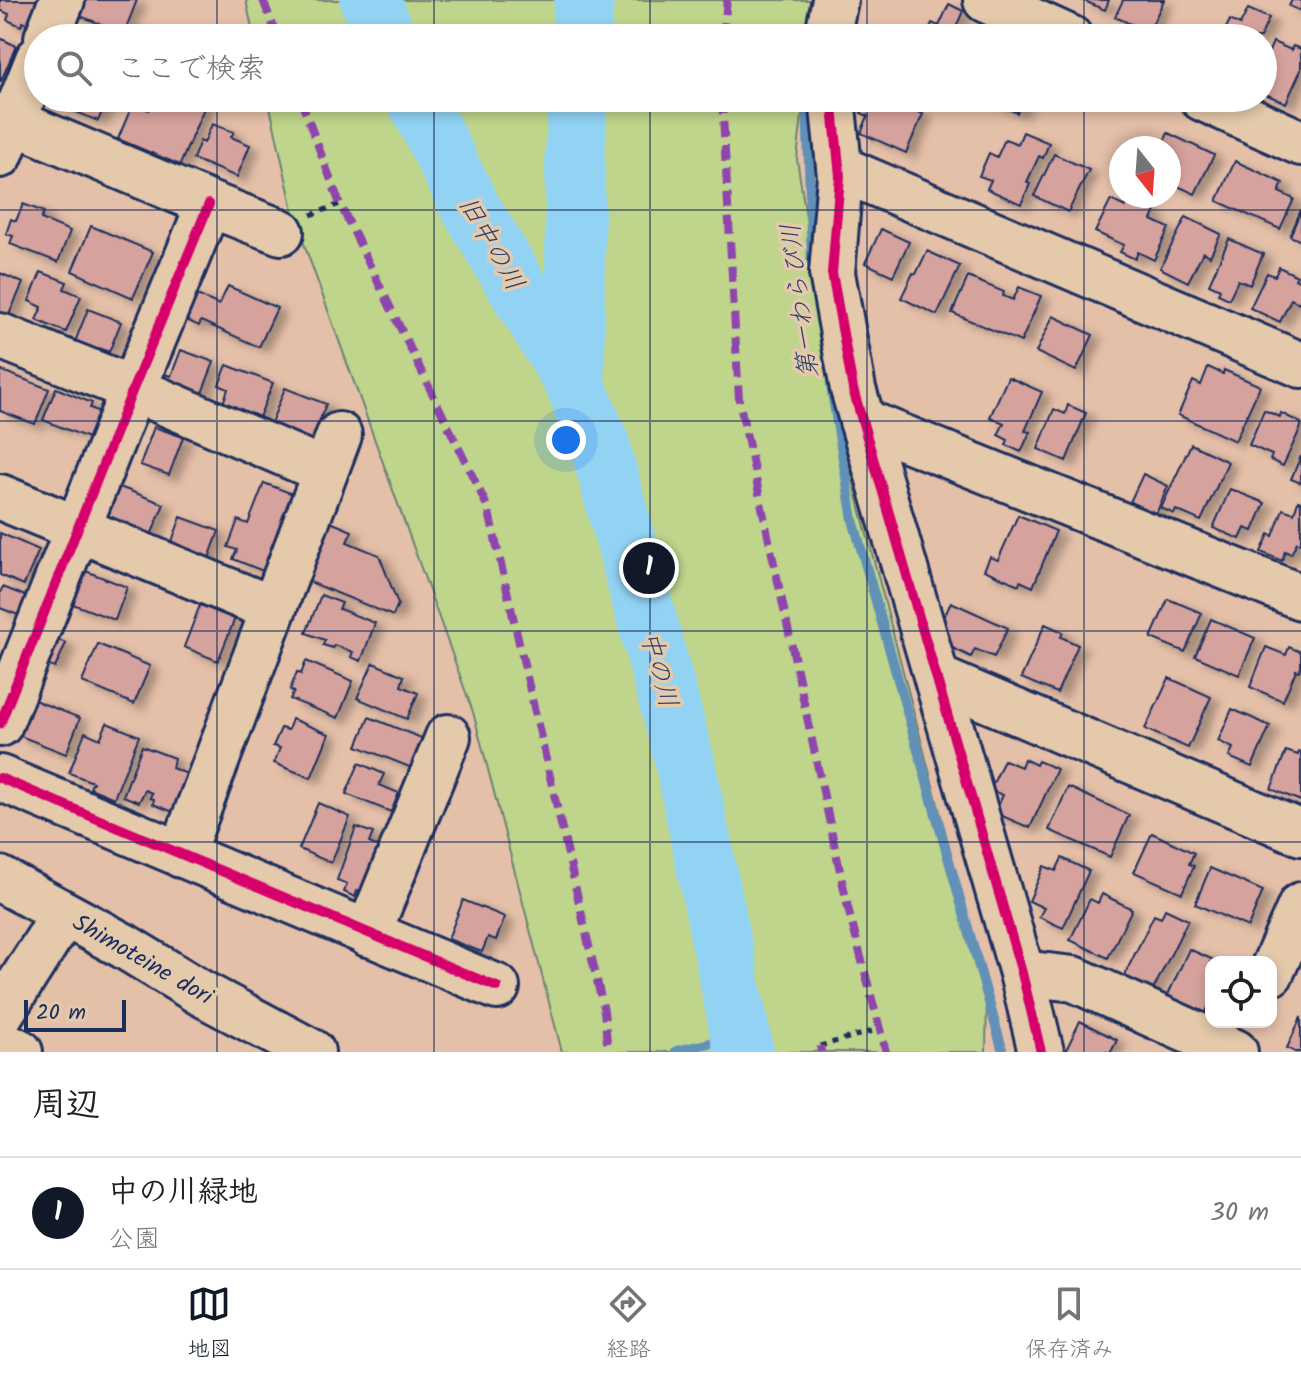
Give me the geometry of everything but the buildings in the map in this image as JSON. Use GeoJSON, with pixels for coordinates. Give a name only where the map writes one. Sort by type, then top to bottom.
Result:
{"type":"FeatureCollection","features":[{"type":"Feature","properties":{"kind":"street"},"geometry":{"type":"LineString","coordinates":[[53,24],[62,0]]}},
{"type":"Feature","properties":{"kind":"street"},"geometry":{"type":"LineString","coordinates":[[830,24],[835,0]]}},
{"type":"Feature","properties":{"kind":"street"},"geometry":{"type":"LineString","coordinates":[[986,0],[1039,24]]}},
{"type":"Feature","properties":{"kind":"street"},"geometry":{"type":"LineString","coordinates":[[24,89],[4,131],[281,232]]}},
{"type":"Feature","properties":{"kind":"street"},"geometry":{"type":"LineString","coordinates":[[833,112],[839,168],[832,273],[853,389],[1022,973],[1041,1052]]}},
{"type":"Feature","properties":{"kind":"street"},"geometry":{"type":"LineString","coordinates":[[1233,112],[1301,143]]}},
{"type":"Feature","properties":{"kind":"street"},"geometry":{"type":"LineString","coordinates":[[839,168],[1301,365]]}},
{"type":"Feature","properties":{"kind":"street"},"geometry":{"type":"LineString","coordinates":[[0,724],[209,204]]}},
{"type":"Feature","properties":{"kind":"street"},"geometry":{"type":"LineString","coordinates":[[0,336],[133,389],[332,453],[181,855]]}},
{"type":"Feature","properties":{"kind":"street"},"geometry":{"type":"LineString","coordinates":[[862,421],[1301,597]]}},
{"type":"Feature","properties":{"kind":"street"},"geometry":{"type":"LineString","coordinates":[[0,497],[273,609]]}},
{"type":"Feature","properties":{"kind":"street"},"geometry":{"type":"LineString","coordinates":[[937,678],[1301,833]]}},
{"type":"Feature","properties":{"kind":"street"},"geometry":{"type":"LineString","coordinates":[[368,934],[448,737]]}},
{"type":"Feature","properties":{"kind":"street"},"geometry":{"type":"LineString","coordinates":[[0,778],[497,987]]}},
{"type":"Feature","properties":{"kind":"street","name":"Shimoteine dori"},"geometry":{"type":"LineString","coordinates":[[0,879],[299,1045]]}},
{"type":"Feature","properties":{"kind":"street"},"geometry":{"type":"LineString","coordinates":[[1277,959],[1301,905]]}},
{"type":"Feature","properties":{"kind":"street"},"geometry":{"type":"LineString","coordinates":[[0,1015],[64,914]]}},
{"type":"Feature","properties":{"kind":"street"},"geometry":{"type":"LineString","coordinates":[[1022,973],[1074,979],[1236,1052],[1247,1028]]}},
{"type":"Feature","properties":{"kind":"street"},"geometry":{"type":"LineString","coordinates":[[0,1042],[20,1052]]}},
{"type":"Feature","properties":{"kind":"path"},"geometry":{"type":"LineString","coordinates":[[820,1046],[880,1029]]}},
{"type":"Feature","properties":{"kind":"green space"},"geometry":{"type":"Polygon","coordinates":[[[246,0],[815,0],[812,24],[251,24],[246,0]]]}},
{"type":"Feature","properties":{"kind":"green space"},"geometry":{"type":"Polygon","coordinates":[[[271,112],[802,112],[797,159],[838,424],[987,991],[986,1052],[562,1052],[473,712],[295,219],[271,112]]]}},
{"type":"Feature","properties":{"kind":"waterway","name":"旧中の川"},"geometry":{"type":"LineString","coordinates":[[370,0],[381,24]]}},
{"type":"Feature","properties":{"kind":"waterway","name":"中の川"},"geometry":{"type":"LineString","coordinates":[[582,24],[584,0]]}},
{"type":"Feature","properties":{"kind":"waterway","name":"旧中の川"},"geometry":{"type":"LineString","coordinates":[[423,112],[469,205],[575,384]]}},
{"type":"Feature","properties":{"kind":"waterway","name":"中の川"},"geometry":{"type":"LineString","coordinates":[[577,112],[575,384],[599,442],[684,758],[744,1052]]}},
{"type":"Feature","properties":{"kind":"waterway","name":"第一わらび川"},"geometry":{"type":"LineString","coordinates":[[807,112],[812,264]]}},
{"type":"Feature","properties":{"kind":"waterway","name":"第一わらび川"},"geometry":{"type":"LineString","coordinates":[[831,386],[853,520],[1003,1052]]}},
{"type":"Feature","properties":{"kind":"waterway"},"geometry":{"type":"LineString","coordinates":[[676,1051],[740,1036]]}},
{"type":"Feature","properties":{"kind":"marked path"},"geometry":{"type":"LineString","coordinates":[[263,0],[272,24]]}},
{"type":"Feature","properties":{"kind":"marked path"},"geometry":{"type":"LineString","coordinates":[[724,24],[727,0]]}},
{"type":"Feature","properties":{"kind":"marked path"},"geometry":{"type":"LineString","coordinates":[[305,112],[340,204],[488,508],[604,1011],[608,1052]]}},
{"type":"Feature","properties":{"kind":"marked path"},"geometry":{"type":"LineString","coordinates":[[723,112],[739,400],[848,908],[886,1052]]}},
{"type":"Feature","properties":{"kind":"marked path"},"geometry":{"type":"LineString","coordinates":[[820,1046],[821,1052]]}},
{"type":"Feature","properties":{"kind":"cycle path"},"geometry":{"type":"LineString","coordinates":[[833,112],[840,176],[832,273],[853,389],[1022,973],[1041,1052]]}},
{"type":"Feature","properties":{"kind":"cycle path"},"geometry":{"type":"LineString","coordinates":[[0,724],[209,204]]}},
{"type":"Feature","properties":{"kind":"cycle path"},"geometry":{"type":"LineString","coordinates":[[0,778],[497,987]]}},
{"type":"Feature","properties":{"kind":"place","name":"中の川緑地"},"geometry":{"type":"Point","coordinates":[649,568]}}]}
